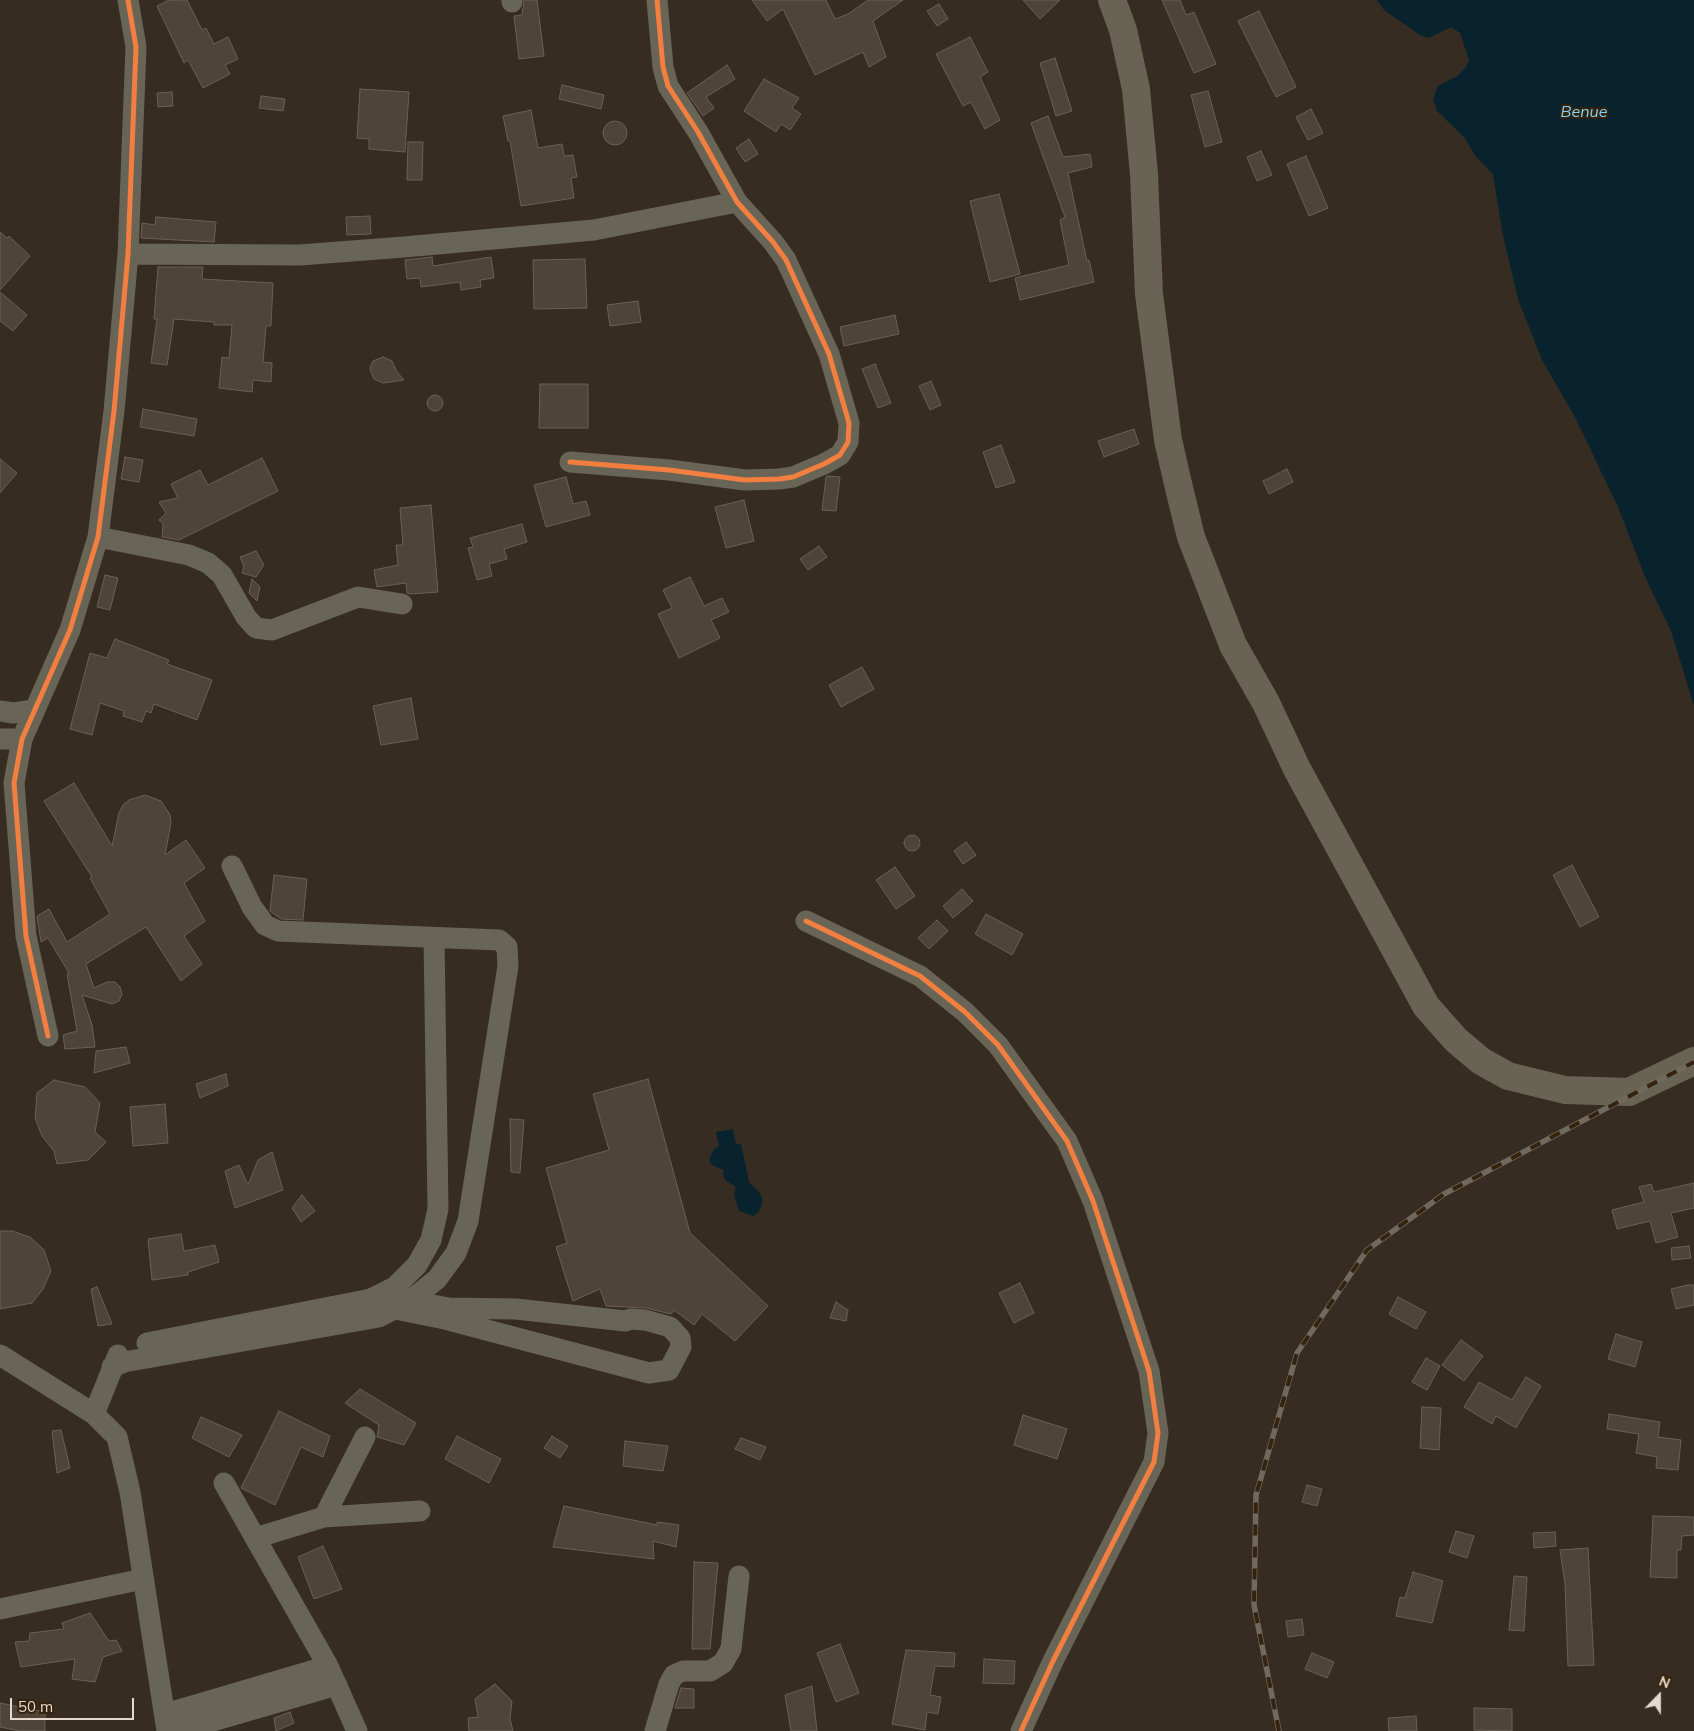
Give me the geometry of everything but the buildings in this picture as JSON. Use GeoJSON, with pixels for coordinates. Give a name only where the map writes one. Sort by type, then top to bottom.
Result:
{"type":"FeatureCollection","features":[{"type":"Feature","properties":{"kind":"main road"},"geometry":{"type":"LineString","coordinates":[[1112,0],[1123,30],[1136,89],[1144,174],[1149,294],[1168,440],[1191,537],[1232,645],[1266,703],[1297,769],[1426,1006],[1456,1040],[1482,1061],[1508,1076],[1565,1090],[1629,1092],[1694,1061]]}},
{"type":"Feature","properties":{"kind":"street"},"geometry":{"type":"LineString","coordinates":[[48,1036],[26,936],[14,783],[22,740],[70,630],[98,537],[114,410],[128,254],[136,47],[128,0]]}},
{"type":"Feature","properties":{"kind":"street"},"geometry":{"type":"LineString","coordinates":[[570,462],[763,480],[792,477],[824,464],[844,450],[848,442],[849,423],[829,354],[786,260],[773,242],[737,202],[698,132],[668,86],[663,67],[657,0]]}},
{"type":"Feature","properties":{"kind":"street"},"geometry":{"type":"LineString","coordinates":[[128,254],[300,255],[404,247],[594,230],[737,202]]}},
{"type":"Feature","properties":{"kind":"street"},"geometry":{"type":"LineString","coordinates":[[98,537],[189,555],[208,563],[222,575],[246,618],[256,628],[272,630],[358,597],[402,604]]}},
{"type":"Feature","properties":{"kind":"street"},"geometry":{"type":"LineString","coordinates":[[0,710],[13,713],[34,710]]}},
{"type":"Feature","properties":{"kind":"street"},"geometry":{"type":"LineString","coordinates":[[0,739],[22,740]]}},
{"type":"Feature","properties":{"kind":"street"},"geometry":{"type":"LineString","coordinates":[[119,1360],[379,1317],[402,1305],[437,1279],[456,1253],[468,1221],[508,966],[507,947],[499,940],[278,931],[265,925],[256,913],[232,866]]}},
{"type":"Feature","properties":{"kind":"street"},"geometry":{"type":"LineString","coordinates":[[806,921],[920,976],[964,1012],[998,1045],[1067,1141],[1093,1201],[1150,1372],[1158,1433],[1154,1462],[1053,1661],[1021,1731]]}},
{"type":"Feature","properties":{"kind":"street"},"geometry":{"type":"LineString","coordinates":[[94,1414],[125,1348],[371,1299],[395,1287],[417,1265],[431,1240],[438,1209],[434,938]]}},
{"type":"Feature","properties":{"kind":"street"},"geometry":{"type":"LineString","coordinates":[[402,1305],[516,1310],[624,1322],[631,1319],[645,1320],[670,1327],[680,1338],[682,1346],[670,1370],[648,1373],[445,1319],[402,1305]]}},
{"type":"Feature","properties":{"kind":"street"},"geometry":{"type":"LineString","coordinates":[[0,1355],[94,1414],[117,1437],[121,1450],[166,1723],[333,1675]]}},
{"type":"Feature","properties":{"kind":"street"},"geometry":{"type":"LineString","coordinates":[[324,1517],[364,1437]]}},
{"type":"Feature","properties":{"kind":"street"},"geometry":{"type":"LineString","coordinates":[[224,1483],[333,1675],[357,1731]]}},
{"type":"Feature","properties":{"kind":"street"},"geometry":{"type":"LineString","coordinates":[[255,1538],[324,1517],[420,1511]]}},
{"type":"Feature","properties":{"kind":"street"},"geometry":{"type":"LineString","coordinates":[[655,1731],[668,1684],[674,1675],[683,1672],[710,1671],[723,1663],[731,1649],[739,1576]]}},
{"type":"Feature","properties":{"kind":"street"},"geometry":{"type":"LineString","coordinates":[[0,1609],[143,1579]]}},
{"type":"Feature","properties":{"kind":"street"},"geometry":{"type":"LineString","coordinates":[[178,1731],[333,1675]]}},
{"type":"Feature","properties":{"kind":"water","name":"Benue"},"geometry":{"type":"Polygon","coordinates":[[[1377,0],[1694,0],[1694,706],[1671,631],[1646,579],[1618,507],[1575,417],[1542,360],[1518,299],[1502,231],[1493,174],[1476,157],[1464,137],[1437,111],[1433,99],[1438,86],[1457,76],[1466,67],[1469,60],[1460,33],[1451,27],[1429,38],[1420,35],[1384,10],[1377,0]]]}},
{"type":"Feature","properties":{"kind":"water"},"geometry":{"type":"Polygon","coordinates":[[[733,1129],[736,1144],[741,1144],[749,1182],[759,1192],[763,1200],[759,1212],[753,1216],[739,1211],[734,1195],[736,1187],[726,1181],[723,1175],[724,1170],[712,1165],[709,1160],[713,1150],[719,1146],[716,1132],[733,1129]]]}},
{"type":"Feature","properties":{"kind":"railway"},"geometry":{"type":"LineString","coordinates":[[1279,1731],[1254,1605],[1256,1495],[1297,1353],[1367,1250],[1444,1194],[1694,1062]]}},
{"type":"Feature","properties":{"kind":"cycle path"},"geometry":{"type":"LineString","coordinates":[[48,1036],[26,936],[14,783],[22,739],[70,630],[98,537],[114,411],[128,254],[136,47],[128,0]]}},
{"type":"Feature","properties":{"kind":"cycle path"},"geometry":{"type":"LineString","coordinates":[[570,462],[669,470],[745,480],[779,479],[793,477],[824,464],[840,455],[848,442],[849,423],[829,354],[786,260],[773,242],[737,202],[698,132],[668,86],[663,67],[657,0]]}},
{"type":"Feature","properties":{"kind":"cycle path"},"geometry":{"type":"LineString","coordinates":[[806,921],[920,976],[965,1012],[998,1045],[1067,1141],[1093,1201],[1149,1371],[1158,1433],[1154,1462],[1053,1661],[1021,1731]]}}]}
